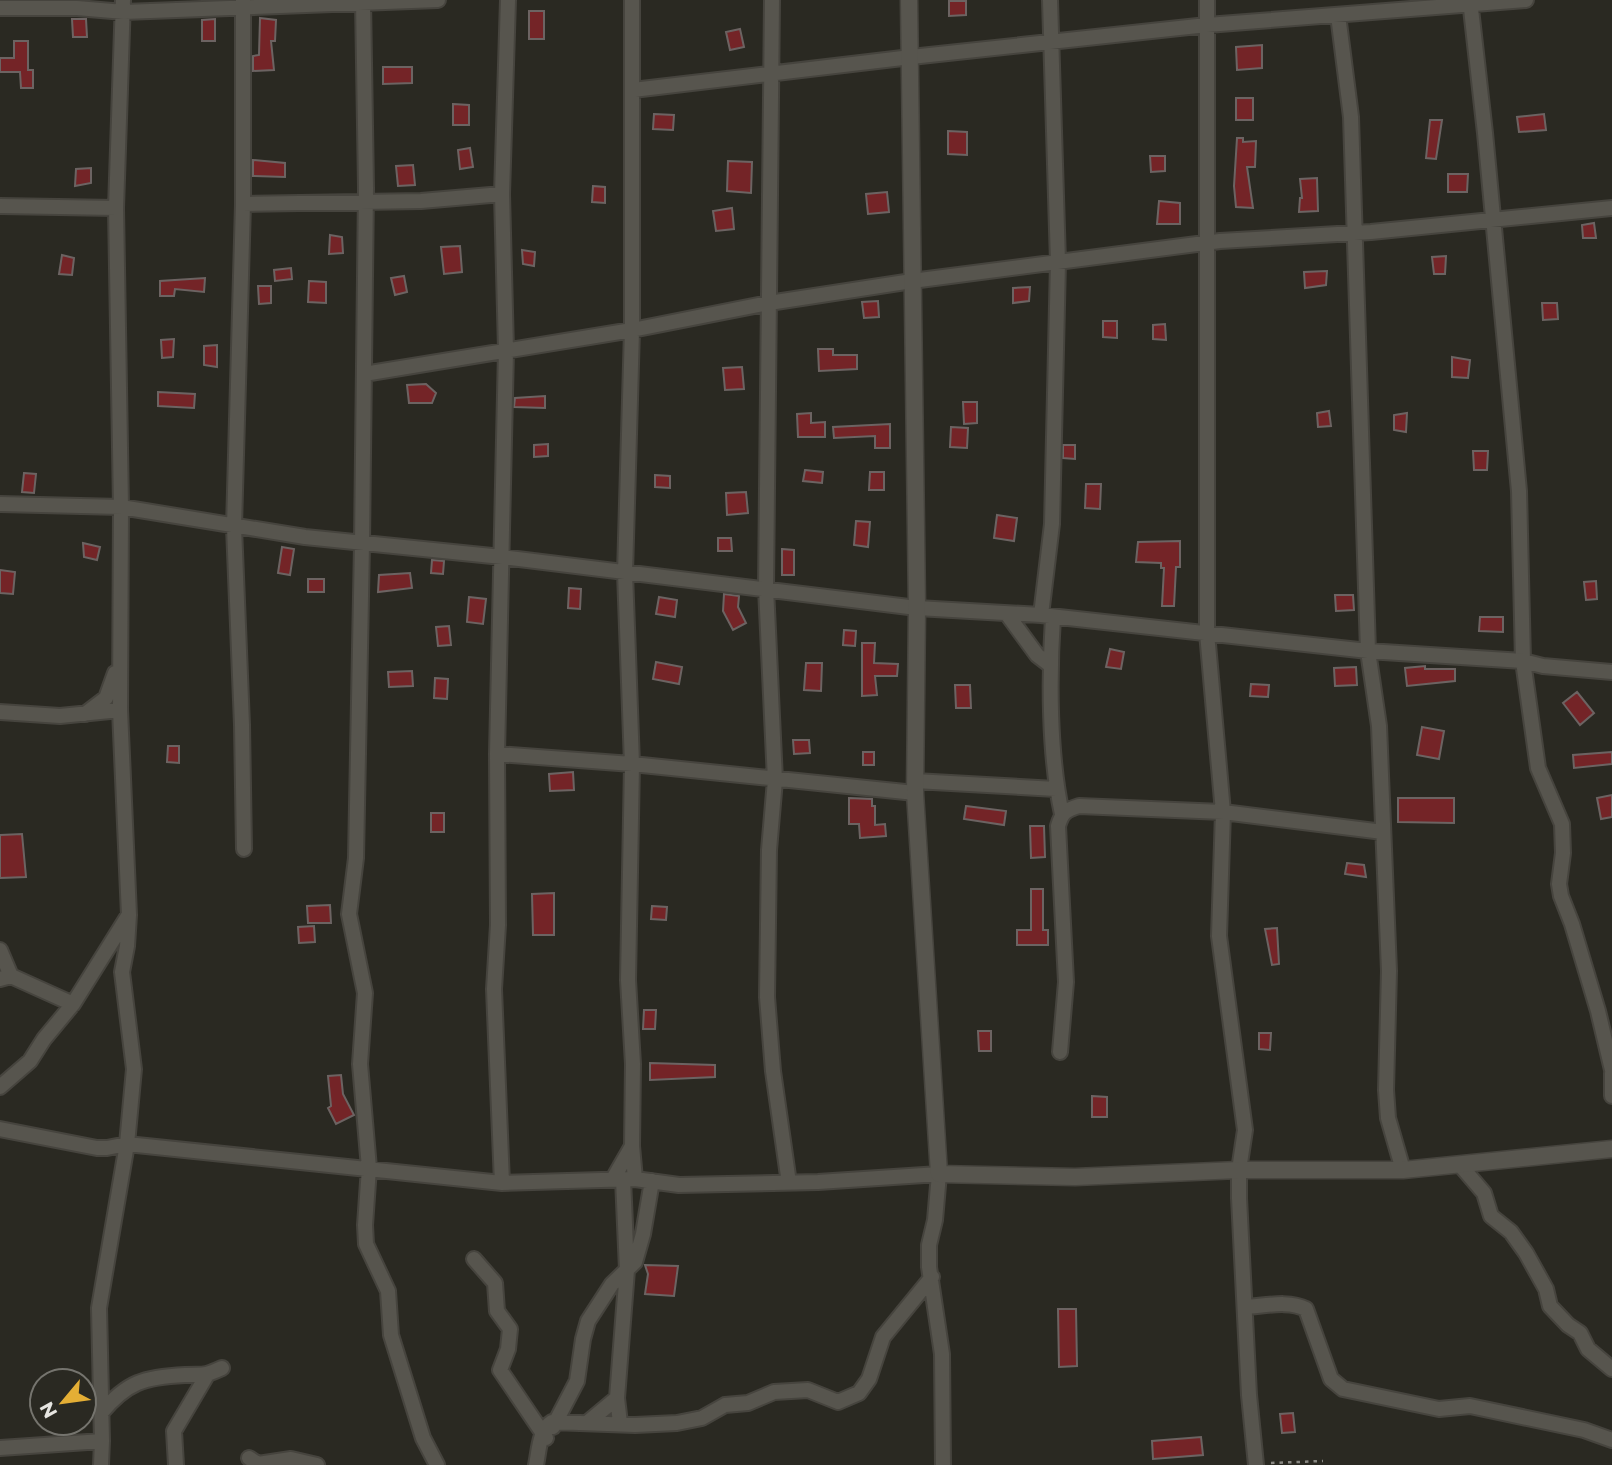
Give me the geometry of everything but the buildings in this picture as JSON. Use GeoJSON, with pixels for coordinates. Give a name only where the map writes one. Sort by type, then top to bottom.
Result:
{"type":"FeatureCollection","features":[{"type":"Feature","properties":{"kind":"street"},"geometry":{"type":"LineString","coordinates":[[0,8],[438,0]]}},
{"type":"Feature","properties":{"kind":"street"},"geometry":{"type":"LineString","coordinates":[[502,1183],[494,989],[498,925],[497,754],[506,350],[502,194],[508,0]]}},
{"type":"Feature","properties":{"kind":"street"},"geometry":{"type":"LineString","coordinates":[[620,1423],[617,1398],[627,1270],[624,1179],[632,1146],[633,1064],[628,980],[632,764],[625,573],[632,330],[632,0]]}},
{"type":"Feature","properties":{"kind":"street"},"geometry":{"type":"LineString","coordinates":[[772,0],[766,588],[775,780],[769,850],[767,998],[773,1071],[789,1183]]}},
{"type":"Feature","properties":{"kind":"street"},"geometry":{"type":"LineString","coordinates":[[909,0],[917,608],[915,787],[939,1174],[935,1220],[929,1245],[929,1268],[942,1354],[943,1465]]}},
{"type":"Feature","properties":{"kind":"street"},"geometry":{"type":"LineString","coordinates":[[1050,0],[1058,262],[1052,524],[1047,616],[1056,789],[1062,814],[1058,826],[1066,982],[1060,1052]]}},
{"type":"Feature","properties":{"kind":"street"},"geometry":{"type":"LineString","coordinates":[[1207,0],[1207,633],[1223,812],[1219,936],[1245,1130],[1239,1170],[1256,1464]]}},
{"type":"Feature","properties":{"kind":"street"},"geometry":{"type":"LineString","coordinates":[[633,90],[1207,25],[1470,2],[1526,0]]}},
{"type":"Feature","properties":{"kind":"street"},"geometry":{"type":"LineString","coordinates":[[363,2],[366,203],[362,544],[356,858],[349,914],[365,993],[360,1064],[369,1168],[366,1244],[388,1291],[391,1335],[422,1437],[437,1465]]}},
{"type":"Feature","properties":{"kind":"street"},"geometry":{"type":"LineString","coordinates":[[1470,2],[1519,491],[1523,661],[1538,768],[1562,824],[1563,853],[1559,884],[1561,896],[1598,1011],[1612,1071],[1612,1096]]}},
{"type":"Feature","properties":{"kind":"street"},"geometry":{"type":"LineString","coordinates":[[243,4],[243,204],[234,527],[244,849]]}},
{"type":"Feature","properties":{"kind":"street"},"geometry":{"type":"LineString","coordinates":[[101,1465],[99,1308],[127,1144],[134,1069],[122,972],[129,915],[120,710],[121,507],[116,208],[124,6]]}},
{"type":"Feature","properties":{"kind":"street"},"geometry":{"type":"LineString","coordinates":[[1338,15],[1351,117],[1368,652],[1379,726],[1389,971],[1386,1090],[1388,1118],[1403,1170]]}},
{"type":"Feature","properties":{"kind":"street"},"geometry":{"type":"LineString","coordinates":[[243,204],[421,201],[502,194]]}},
{"type":"Feature","properties":{"kind":"street"},"geometry":{"type":"LineString","coordinates":[[0,206],[116,208]]}},
{"type":"Feature","properties":{"kind":"street"},"geometry":{"type":"LineString","coordinates":[[364,374],[632,330],[769,303],[912,281],[1206,243],[1493,221],[1612,208]]}},
{"type":"Feature","properties":{"kind":"street"},"geometry":{"type":"LineString","coordinates":[[0,504],[121,507],[234,527],[362,544],[502,557],[917,608],[1047,616],[1368,652],[1523,661],[1543,666],[1612,672]]}},
{"type":"Feature","properties":{"kind":"street"},"geometry":{"type":"LineString","coordinates":[[1007,614],[1037,655],[1050,665]]}},
{"type":"Feature","properties":{"kind":"street"},"geometry":{"type":"LineString","coordinates":[[84,715],[106,698],[120,657]]}},
{"type":"Feature","properties":{"kind":"street"},"geometry":{"type":"LineString","coordinates":[[0,712],[84,715],[120,710]]}},
{"type":"Feature","properties":{"kind":"street"},"geometry":{"type":"LineString","coordinates":[[497,754],[632,764],[775,780],[915,787],[1056,789]]}},
{"type":"Feature","properties":{"kind":"street"},"geometry":{"type":"LineString","coordinates":[[1062,814],[1079,806],[1223,812],[1382,832]]}},
{"type":"Feature","properties":{"kind":"street"},"geometry":{"type":"LineString","coordinates":[[0,1087],[30,1061],[73,1004],[129,915]]}},
{"type":"Feature","properties":{"kind":"street"},"geometry":{"type":"LineString","coordinates":[[0,950],[6,977],[73,1004]]}},
{"type":"Feature","properties":{"kind":"street"},"geometry":{"type":"LineString","coordinates":[[0,1129],[97,1148],[107,1149],[127,1144],[502,1183],[624,1179],[679,1185],[789,1183],[939,1174],[1075,1177],[1239,1170],[1403,1170],[1612,1149]]}},
{"type":"Feature","properties":{"kind":"street"},"geometry":{"type":"LineString","coordinates":[[624,1179],[632,1146]]}},
{"type":"Feature","properties":{"kind":"street"},"geometry":{"type":"LineString","coordinates":[[1461,1166],[1485,1193],[1491,1216],[1511,1232],[1526,1253],[1546,1289],[1550,1306],[1580,1333],[1588,1349],[1612,1369]]}},
{"type":"Feature","properties":{"kind":"street"},"geometry":{"type":"LineString","coordinates":[[538,1465],[544,1435],[556,1422],[577,1381],[588,1321],[612,1284],[635,1262],[652,1181]]}},
{"type":"Feature","properties":{"kind":"street"},"geometry":{"type":"LineString","coordinates":[[474,1259],[495,1283],[497,1311],[510,1329],[508,1349],[500,1370],[544,1435]]}},
{"type":"Feature","properties":{"kind":"street"},"geometry":{"type":"LineString","coordinates":[[556,1422],[677,1423],[702,1418],[724,1405],[748,1403],[774,1392],[808,1390],[838,1402],[859,1393],[869,1379],[883,1337],[932,1277]]}},
{"type":"Feature","properties":{"kind":"street"},"geometry":{"type":"LineString","coordinates":[[1245,1307],[1281,1305],[1301,1306],[1306,1309],[1331,1379],[1343,1389],[1439,1409],[1470,1406],[1584,1430],[1612,1440]]}},
{"type":"Feature","properties":{"kind":"street"},"geometry":{"type":"LineString","coordinates":[[101,1413],[117,1394],[139,1381],[207,1375],[222,1368]]}},
{"type":"Feature","properties":{"kind":"street"},"geometry":{"type":"LineString","coordinates":[[176,1465],[174,1432],[207,1375]]}},
{"type":"Feature","properties":{"kind":"street"},"geometry":{"type":"LineString","coordinates":[[101,1389],[117,1394]]}},
{"type":"Feature","properties":{"kind":"street"},"geometry":{"type":"LineString","coordinates":[[587,1423],[617,1398]]}},
{"type":"Feature","properties":{"kind":"street"},"geometry":{"type":"LineString","coordinates":[[0,1448],[102,1441]]}},
{"type":"Feature","properties":{"kind":"street"},"geometry":{"type":"LineString","coordinates":[[249,1458],[258,1464],[290,1459],[317,1465]]}},
{"type":"Feature","properties":{"kind":"path"},"geometry":{"type":"LineString","coordinates":[[1256,1464],[1323,1461]]}}]}
